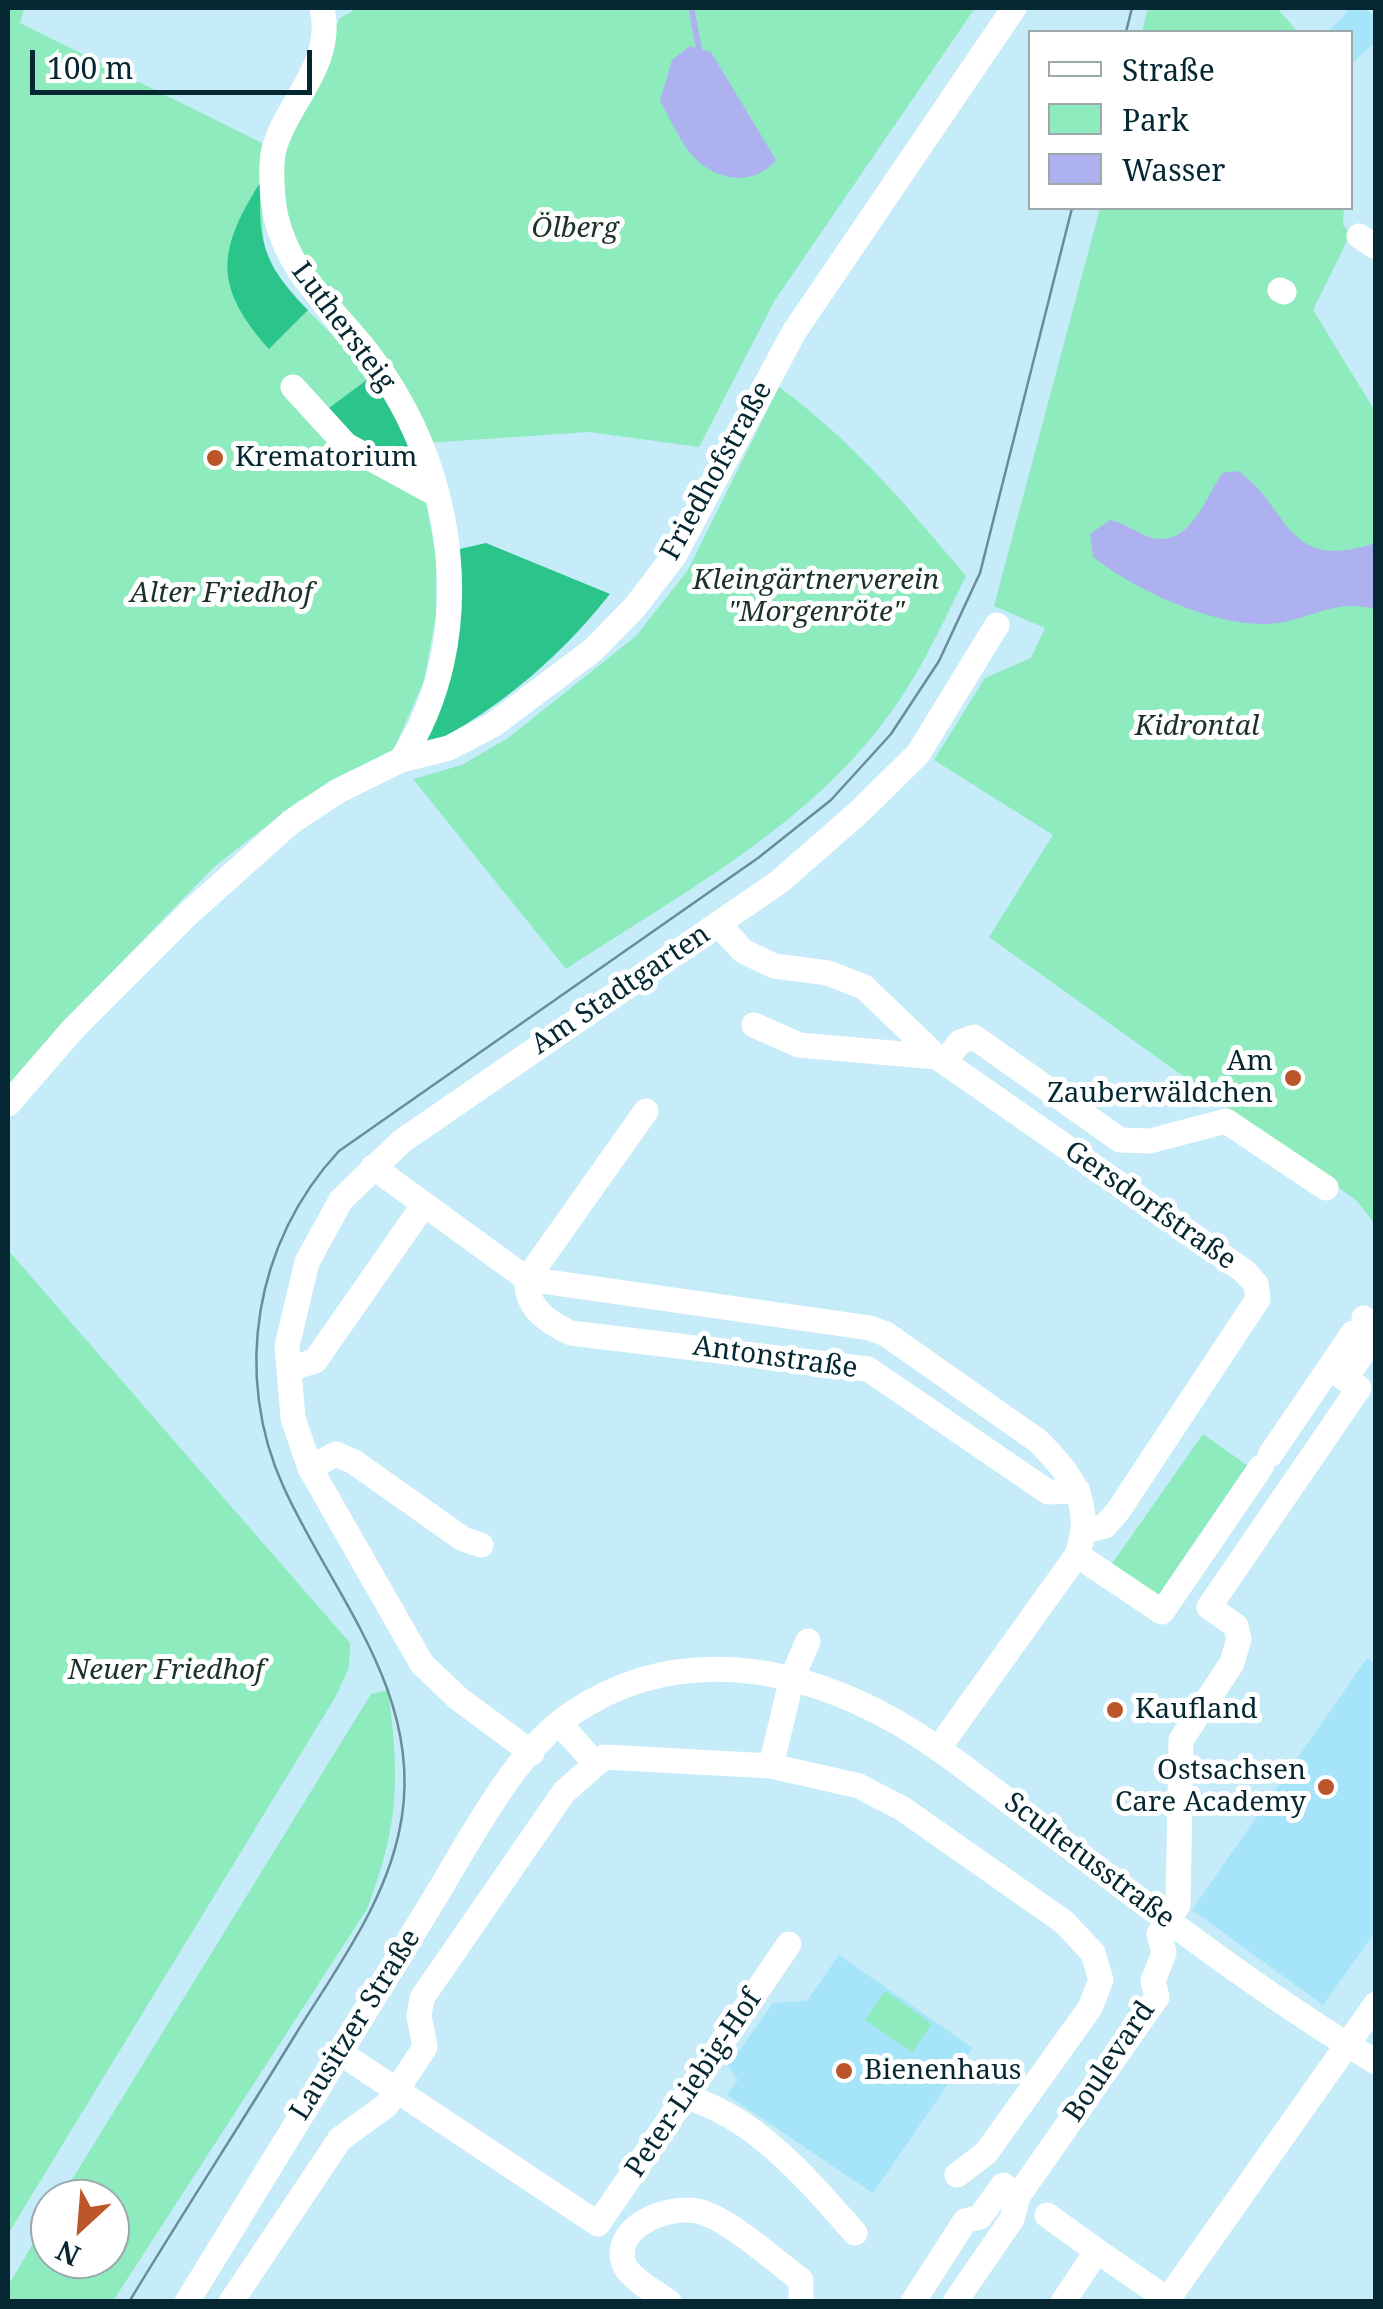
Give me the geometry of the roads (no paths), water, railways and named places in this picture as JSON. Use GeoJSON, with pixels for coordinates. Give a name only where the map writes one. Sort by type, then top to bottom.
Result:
{"type":"FeatureCollection","features":[{"type":"Feature","properties":{"kind":"street","name":"Luthersteig"},"geometry":{"type":"LineString","coordinates":[[322,8],[325,21],[319,53],[303,96],[274,149],[275,214],[292,264],[374,360],[423,444],[448,552],[449,619],[438,683],[424,725],[402,760]]}},
{"type":"Feature","properties":{"kind":"street","name":"Friedhofstraße"},"geometry":{"type":"LineString","coordinates":[[8,1104],[74,1028],[228,875],[291,822],[338,792],[402,760],[449,748],[493,726],[593,650],[634,607],[674,556],[794,332],[1014,8]]}},
{"type":"Feature","properties":{"kind":"street"},"geometry":{"type":"LineString","coordinates":[[293,387],[346,445],[434,493]]}},
{"type":"Feature","properties":{"kind":"street","name":"Am Stadtgarten"},"geometry":{"type":"LineString","coordinates":[[532,1753],[459,1699],[422,1664],[310,1468],[293,1418],[289,1369],[291,1316],[307,1262],[325,1223],[373,1167],[450,1104],[779,882],[918,754],[997,625]]}},
{"type":"Feature","properties":{"kind":"street","name":"Gersdorfstraße"},"geometry":{"type":"LineString","coordinates":[[718,924],[744,951],[774,966],[828,973],[864,987],[941,1060],[1244,1271],[1256,1284],[1258,1298],[1130,1493],[1104,1526],[1081,1523]]}},
{"type":"Feature","properties":{"kind":"street","name":"Gersdorfstraße"},"geometry":{"type":"LineString","coordinates":[[754,1025],[798,1045],[941,1060]]}},
{"type":"Feature","properties":{"kind":"street"},"geometry":{"type":"LineString","coordinates":[[941,1060],[960,1042],[974,1038],[1120,1140],[1150,1142],[1226,1121],[1326,1188]]}},
{"type":"Feature","properties":{"kind":"street"},"geometry":{"type":"LineString","coordinates":[[527,1279],[646,1110]]}},
{"type":"Feature","properties":{"kind":"street","name":"Antonstraße"},"geometry":{"type":"LineString","coordinates":[[373,1167],[527,1279],[870,1328],[1038,1440],[1081,1523]]}},
{"type":"Feature","properties":{"kind":"street"},"geometry":{"type":"LineString","coordinates":[[289,1369],[315,1361],[423,1206]]}},
{"type":"Feature","properties":{"kind":"street","name":"Antonstraße"},"geometry":{"type":"LineString","coordinates":[[527,1279],[529,1303],[571,1332],[868,1369],[1048,1492],[1081,1523]]}},
{"type":"Feature","properties":{"kind":"street"},"geometry":{"type":"LineString","coordinates":[[938,1749],[1081,1523],[1162,1612],[1266,1461],[1337,1374],[1359,1326]]}},
{"type":"Feature","properties":{"kind":"street"},"geometry":{"type":"LineString","coordinates":[[1168,1602],[1196,1599],[1209,1607],[1358,1388],[1337,1374]]}},
{"type":"Feature","properties":{"kind":"street"},"geometry":{"type":"LineString","coordinates":[[310,1468],[336,1454],[354,1462],[463,1539],[481,1545]]}},
{"type":"Feature","properties":{"kind":"street","name":"Boulevard"},"geometry":{"type":"LineString","coordinates":[[955,2302],[1012,2218],[1018,2196],[1157,1996],[1152,1982],[1164,1952],[1159,1934],[1178,1905],[1181,1740],[1232,1663],[1239,1638],[1236,1626],[1209,1607]]}},
{"type":"Feature","properties":{"kind":"street"},"geometry":{"type":"LineString","coordinates":[[771,1766],[792,1678],[808,1642]]}},
{"type":"Feature","properties":{"kind":"street","name":"Scultetusstraße"},"geometry":{"type":"LineString","coordinates":[[532,1753],[560,1723],[613,1691],[679,1670],[734,1668],[792,1678],[867,1707],[938,1749],[1168,1920],[1376,2062]]}},
{"type":"Feature","properties":{"kind":"street"},"geometry":{"type":"LineString","coordinates":[[560,1723],[595,1764]]}},
{"type":"Feature","properties":{"kind":"street","name":"Lausitzer Straße"},"geometry":{"type":"LineString","coordinates":[[187,2302],[503,1788],[532,1753]]}},
{"type":"Feature","properties":{"kind":"street"},"geometry":{"type":"LineString","coordinates":[[231,2302],[340,2139],[372,2118],[398,2089],[425,2047],[419,2016],[422,1998],[564,1792],[604,1757],[771,1766],[859,1786],[903,1809],[1064,1922],[1093,1952],[1101,1980],[1090,2008],[986,2154],[957,2176]]}},
{"type":"Feature","properties":{"kind":"street","name":"Peter-Liebig-Hof"},"geometry":{"type":"LineString","coordinates":[[598,2224],[789,1944]]}},
{"type":"Feature","properties":{"kind":"street"},"geometry":{"type":"LineString","coordinates":[[1047,2215],[1166,2300],[1376,2004]]}},
{"type":"Feature","properties":{"kind":"street"},"geometry":{"type":"LineString","coordinates":[[339,2052],[625,2242],[622,2256],[628,2270],[669,2302]]}},
{"type":"Feature","properties":{"kind":"street"},"geometry":{"type":"LineString","coordinates":[[685,2097],[726,2110],[744,2123],[856,2233]]}},
{"type":"Feature","properties":{"kind":"street"},"geometry":{"type":"LineString","coordinates":[[913,2302],[965,2221],[980,2217],[1003,2185],[1018,2196]]}},
{"type":"Feature","properties":{"kind":"street","name":"Peter-Liebig-Hof"},"geometry":{"type":"LineString","coordinates":[[625,2242],[652,2217],[674,2210],[702,2212],[802,2280],[802,2302]]}},
{"type":"Feature","properties":{"kind":"street"},"geometry":{"type":"LineString","coordinates":[[1063,2302],[1098,2251]]}},
{"type":"Feature","properties":{"kind":"water"},"geometry":{"type":"Polygon","coordinates":[[[690,46],[711,52],[776,160],[768,168],[749,177],[718,174],[693,156],[677,133],[660,101],[672,60],[690,46]]]}},
{"type":"Feature","properties":{"kind":"water"},"geometry":{"type":"Polygon","coordinates":[[[1238,471],[1305,543],[1322,550],[1345,550],[1375,543],[1375,609],[1337,607],[1278,623],[1232,621],[1156,595],[1093,557],[1090,534],[1110,520],[1153,538],[1177,535],[1195,518],[1222,473],[1238,471]]]}},
{"type":"Feature","properties":{"kind":"waterway"},"geometry":{"type":"LineString","coordinates":[[692,12],[699,49]]}},
{"type":"Feature","properties":{"kind":"tram line"},"geometry":{"type":"LineString","coordinates":[[1126,30],[1132,8]]}},
{"type":"Feature","properties":{"kind":"tram line"},"geometry":{"type":"LineString","coordinates":[[129,2302],[361,1929],[386,1874],[402,1816],[404,1770],[398,1727],[386,1686],[284,1488],[268,1445],[259,1400],[256,1355],[260,1311],[271,1267],[288,1226],[310,1187],[339,1151],[758,858],[831,800],[891,734],[939,661],[980,573],[1071,210]]}},
{"type":"Feature","properties":{"kind":"place","name":"Krematorium"},"geometry":{"type":"Point","coordinates":[215,458]}},
{"type":"Feature","properties":{"kind":"place","name":"Am Zauberwäldchen"},"geometry":{"type":"Point","coordinates":[1293,1078]}},
{"type":"Feature","properties":{"kind":"place","name":"Kaufland"},"geometry":{"type":"Point","coordinates":[1115,1710]}},
{"type":"Feature","properties":{"kind":"place","name":"Ostsachsen Care Academy"},"geometry":{"type":"Point","coordinates":[1326,1787]}},
{"type":"Feature","properties":{"kind":"place","name":"Bienenhaus"},"geometry":{"type":"Point","coordinates":[844,2071]}},
{"type":"Feature","properties":{"kind":"park label","name":"Ölberg"},"geometry":{"type":"Point","coordinates":[575,229]}},
{"type":"Feature","properties":{"kind":"park label","name":"Alter Friedhof"},"geometry":{"type":"Point","coordinates":[221,594]}},
{"type":"Feature","properties":{"kind":"park label","name":"Kleingärtnerverein \"Morgenröte\""},"geometry":{"type":"Point","coordinates":[816,597]}},
{"type":"Feature","properties":{"kind":"park label","name":"Kidrontal"},"geometry":{"type":"Point","coordinates":[1197,727]}},
{"type":"Feature","properties":{"kind":"park label","name":"Neuer Friedhof"},"geometry":{"type":"Point","coordinates":[166,1671]}}]}
